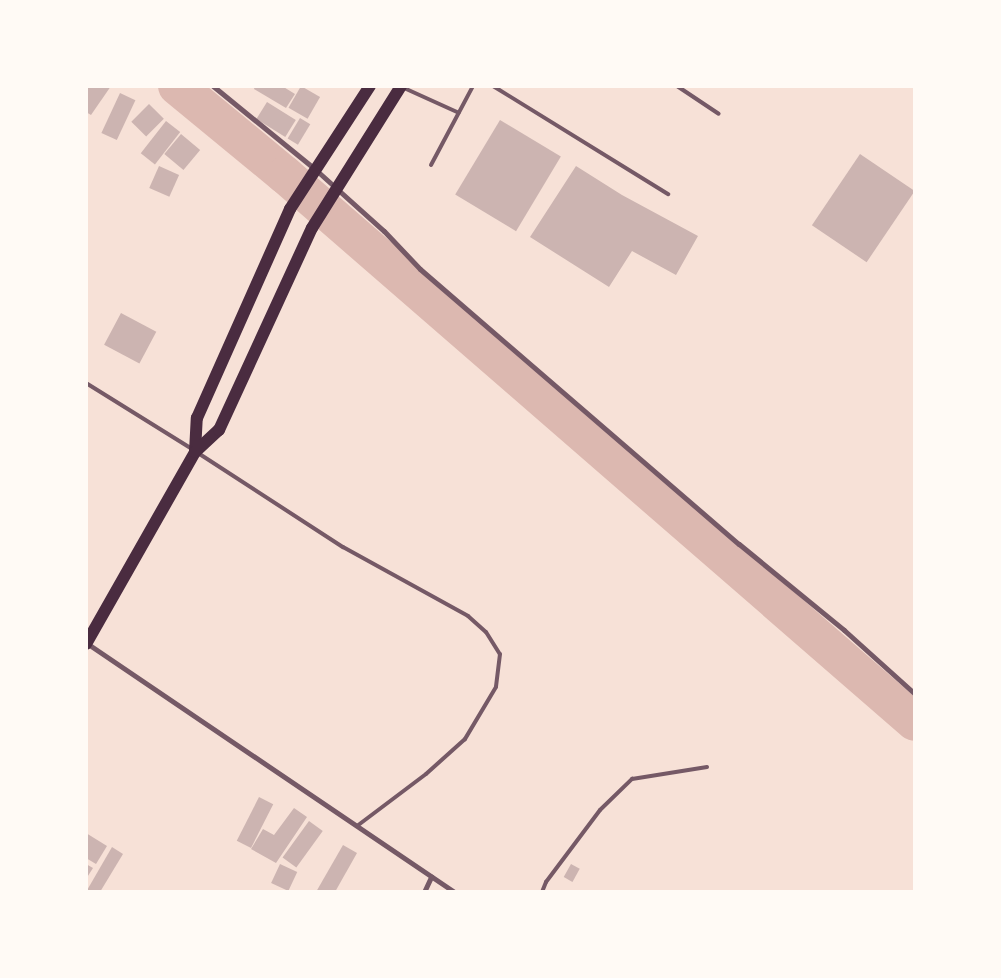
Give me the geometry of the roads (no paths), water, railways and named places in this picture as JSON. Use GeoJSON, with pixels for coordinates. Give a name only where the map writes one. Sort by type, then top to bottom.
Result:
{"type":"FeatureCollection","features":[{"type":"Feature","properties":{"kind":"main road"},"geometry":{"type":"LineString","coordinates":[[196,452],[197,418],[290,208],[370,86]]}},
{"type":"Feature","properties":{"kind":"main road"},"geometry":{"type":"LineString","coordinates":[[86,644],[196,452],[219,430],[312,228],[401,86]]}},
{"type":"Feature","properties":{"kind":"street"},"geometry":{"type":"LineString","coordinates":[[213,86],[316,170],[384,231],[420,269],[739,544],[844,630],[915,694]]}},
{"type":"Feature","properties":{"kind":"street"},"geometry":{"type":"LineString","coordinates":[[86,644],[454,892]]}},
{"type":"Feature","properties":{"kind":"street"},"geometry":{"type":"LineString","coordinates":[[424,892],[431,877]]}},
{"type":"Feature","properties":{"kind":"lane"},"geometry":{"type":"LineString","coordinates":[[401,86],[458,113]]}},
{"type":"Feature","properties":{"kind":"lane"},"geometry":{"type":"LineString","coordinates":[[431,165],[473,86]]}},
{"type":"Feature","properties":{"kind":"lane"},"geometry":{"type":"LineString","coordinates":[[493,86],[668,194]]}},
{"type":"Feature","properties":{"kind":"lane"},"geometry":{"type":"LineString","coordinates":[[677,86],[719,114]]}},
{"type":"Feature","properties":{"kind":"lane"},"geometry":{"type":"LineString","coordinates":[[86,383],[342,547],[468,616],[486,632],[500,654],[496,687],[466,739],[426,774],[357,826]]}},
{"type":"Feature","properties":{"kind":"lane"},"geometry":{"type":"LineString","coordinates":[[542,892],[546,882],[600,810],[632,780],[707,767]]}},
{"type":"Feature","properties":{"kind":"waterway"},"geometry":{"type":"LineString","coordinates":[[177,86],[285,175],[915,722]]}}]}
